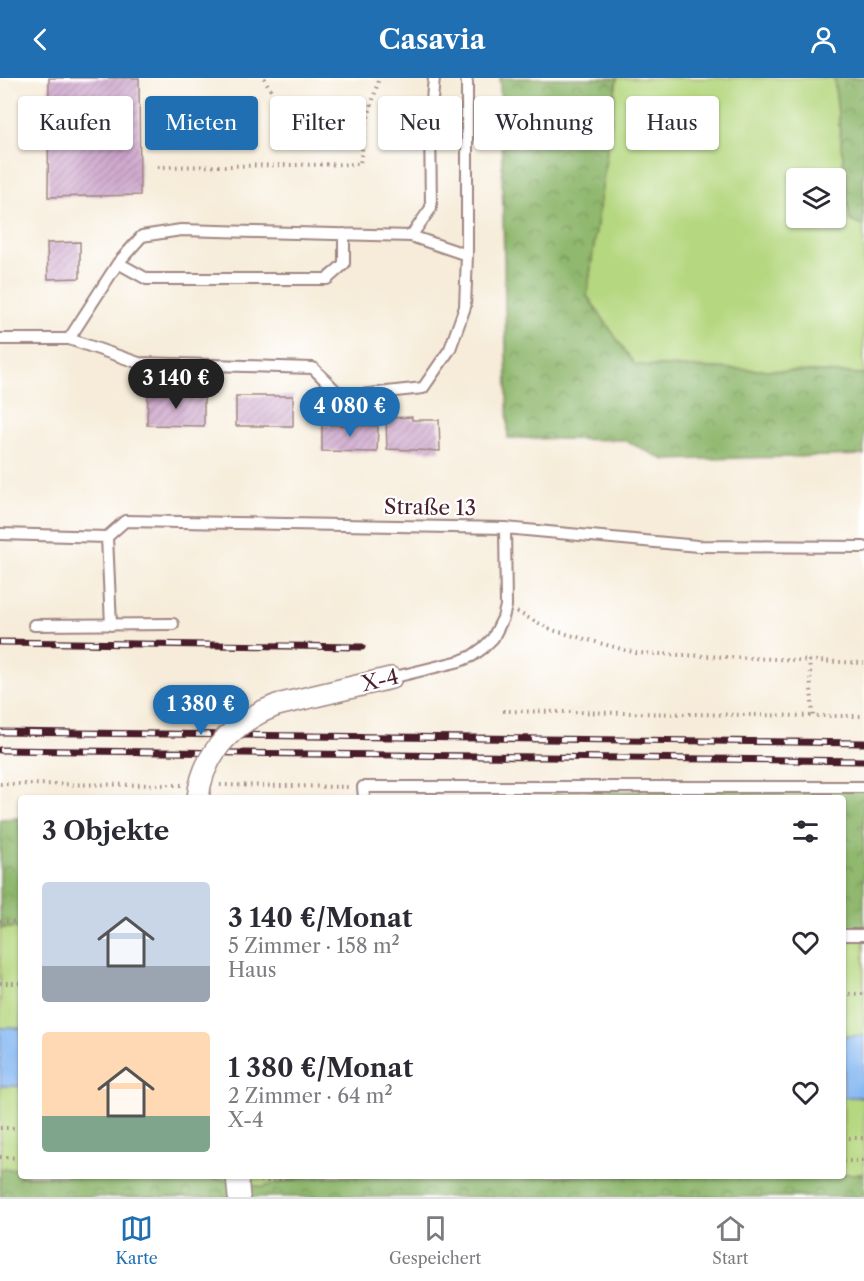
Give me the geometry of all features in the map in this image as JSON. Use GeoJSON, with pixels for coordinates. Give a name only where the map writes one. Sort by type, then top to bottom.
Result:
{"type":"FeatureCollection","features":[{"type":"Feature","properties":{"kind":"street","name":"X-4"},"geometry":{"type":"LineString","coordinates":[[199,795],[203,773],[217,747],[247,720],[277,705],[391,678]]}},
{"type":"Feature","properties":{"kind":"street"},"geometry":{"type":"LineString","coordinates":[[237,1179],[239,1197]]}},
{"type":"Feature","properties":{"kind":"lane"},"geometry":{"type":"LineString","coordinates":[[411,236],[432,208],[430,121],[434,78]]}},
{"type":"Feature","properties":{"kind":"lane"},"geometry":{"type":"LineString","coordinates":[[0,339],[69,339],[140,363],[313,368],[342,397],[423,388],[450,349],[465,307],[466,78]]}},
{"type":"Feature","properties":{"kind":"lane"},"geometry":{"type":"LineString","coordinates":[[69,339],[118,263],[142,236],[181,230],[411,236],[467,255]]}},
{"type":"Feature","properties":{"kind":"lane"},"geometry":{"type":"LineString","coordinates":[[118,263],[147,279],[327,279],[344,264],[344,234]]}},
{"type":"Feature","properties":{"kind":"lane","name":"Straße 13"},"geometry":{"type":"LineString","coordinates":[[107,537],[125,521],[505,528],[698,546],[864,547]]}},
{"type":"Feature","properties":{"kind":"lane","name":"X-4"},"geometry":{"type":"LineString","coordinates":[[391,678],[472,656],[483,648],[497,632],[506,606],[505,528]]}},
{"type":"Feature","properties":{"kind":"lane"},"geometry":{"type":"LineString","coordinates":[[0,534],[107,537],[111,625]]}},
{"type":"Feature","properties":{"kind":"lane"},"geometry":{"type":"LineString","coordinates":[[34,626],[173,624]]}},
{"type":"Feature","properties":{"kind":"lane"},"geometry":{"type":"LineString","coordinates":[[364,795],[363,787],[864,787]]}},
{"type":"Feature","properties":{"kind":"lane"},"geometry":{"type":"LineString","coordinates":[[846,935],[864,935]]}},
{"type":"Feature","properties":{"kind":"path"},"geometry":{"type":"LineString","coordinates":[[264,78],[274,96]]}},
{"type":"Feature","properties":{"kind":"path"},"geometry":{"type":"LineString","coordinates":[[366,124],[379,78]]}},
{"type":"Feature","properties":{"kind":"path"},"geometry":{"type":"LineString","coordinates":[[158,167],[360,164],[362,150]]}},
{"type":"Feature","properties":{"kind":"path"},"geometry":{"type":"LineString","coordinates":[[506,606],[552,630],[636,653],[864,663]]}},
{"type":"Feature","properties":{"kind":"path"},"geometry":{"type":"LineString","coordinates":[[809,660],[813,716]]}},
{"type":"Feature","properties":{"kind":"path"},"geometry":{"type":"LineString","coordinates":[[503,711],[864,716]]}},
{"type":"Feature","properties":{"kind":"path"},"geometry":{"type":"LineString","coordinates":[[0,921],[18,922]]}},
{"type":"Feature","properties":{"kind":"path"},"geometry":{"type":"LineString","coordinates":[[0,983],[18,983]]}},
{"type":"Feature","properties":{"kind":"path"},"geometry":{"type":"LineString","coordinates":[[846,994],[864,994]]}},
{"type":"Feature","properties":{"kind":"path"},"geometry":{"type":"LineString","coordinates":[[0,1128],[18,1128]]}},
{"type":"Feature","properties":{"kind":"path"},"geometry":{"type":"LineString","coordinates":[[846,1138],[864,1138]]}},
{"type":"Feature","properties":{"kind":"path"},"geometry":{"type":"LineString","coordinates":[[0,1157],[18,1158]]}},
{"type":"Feature","properties":{"kind":"path"},"geometry":{"type":"LineString","coordinates":[[846,1161],[864,1161]]}},
{"type":"Feature","properties":{"kind":"path"},"geometry":{"type":"LineString","coordinates":[[256,1179],[260,1181],[283,1179]]}},
{"type":"Feature","properties":{"kind":"green space"},"geometry":{"type":"Polygon","coordinates":[[[500,78],[617,78],[614,100],[614,96],[500,96],[500,78]]]}},
{"type":"Feature","properties":{"kind":"green space"},"geometry":{"type":"Polygon","coordinates":[[[617,78],[834,78],[844,168],[786,168],[786,228],[846,228],[846,185],[850,221],[864,226],[864,374],[635,365],[587,296],[607,150],[614,150],[614,100],[617,78]]]}},
{"type":"Feature","properties":{"kind":"green space"},"geometry":{"type":"Polygon","coordinates":[[[834,78],[864,78],[864,226],[850,221],[846,168],[844,168],[834,78]]]}},
{"type":"Feature","properties":{"kind":"green space"},"geometry":{"type":"Polygon","coordinates":[[[502,150],[607,150],[587,296],[635,365],[864,374],[864,455],[665,460],[624,440],[508,438],[502,150]]]}},
{"type":"Feature","properties":{"kind":"green space"},"geometry":{"type":"Polygon","coordinates":[[[864,786],[864,929],[846,929],[846,795],[552,795],[552,793],[864,786]]]}},
{"type":"Feature","properties":{"kind":"green space"},"geometry":{"type":"Polygon","coordinates":[[[18,818],[18,928],[0,927],[0,819],[18,818]]]}},
{"type":"Feature","properties":{"kind":"green space"},"geometry":{"type":"Polygon","coordinates":[[[0,928],[18,928],[18,1028],[0,1028],[0,928]]]}},
{"type":"Feature","properties":{"kind":"green space"},"geometry":{"type":"Polygon","coordinates":[[[846,929],[864,929],[864,1036],[846,1036],[846,929]]]}},
{"type":"Feature","properties":{"kind":"green space"},"geometry":{"type":"Polygon","coordinates":[[[0,1086],[18,1086],[18,1169],[0,1169],[0,1086]]]}},
{"type":"Feature","properties":{"kind":"green space"},"geometry":{"type":"Polygon","coordinates":[[[846,1097],[864,1097],[864,1174],[846,1174],[846,1097]]]}},
{"type":"Feature","properties":{"kind":"green space"},"geometry":{"type":"Polygon","coordinates":[[[0,1169],[18,1169],[18,1179],[218,1179],[263,1187],[297,1179],[846,1179],[846,1174],[864,1174],[864,1197],[0,1197],[0,1169]]]}},
{"type":"Feature","properties":{"kind":"green space"},"geometry":{"type":"Polygon","coordinates":[[[218,1179],[297,1179],[263,1187],[218,1179]]]}},
{"type":"Feature","properties":{"kind":"water"},"geometry":{"type":"Polygon","coordinates":[[[0,1028],[18,1028],[18,1086],[0,1086],[0,1028]]]}},
{"type":"Feature","properties":{"kind":"water"},"geometry":{"type":"Polygon","coordinates":[[[846,1036],[864,1036],[864,1097],[846,1097],[846,1036]]]}},
{"type":"Feature","properties":{"kind":"building"},"geometry":{"type":"Polygon","coordinates":[[[49,78],[139,78],[140,195],[48,197],[48,150],[133,150],[133,96],[49,96],[49,78]]]}},
{"type":"Feature","properties":{"kind":"building"},"geometry":{"type":"Polygon","coordinates":[[[80,242],[80,278],[48,279],[47,243],[80,242]]]}},
{"type":"Feature","properties":{"kind":"building"},"geometry":{"type":"Polygon","coordinates":[[[148,394],[204,395],[204,426],[147,425],[148,394]]]}},
{"type":"Feature","properties":{"kind":"building"},"geometry":{"type":"Polygon","coordinates":[[[236,396],[293,396],[293,426],[236,426],[236,396]]]}},
{"type":"Feature","properties":{"kind":"building"},"geometry":{"type":"Polygon","coordinates":[[[412,417],[412,420],[439,420],[440,451],[387,449],[386,418],[412,417]]]}},
{"type":"Feature","properties":{"kind":"building"},"geometry":{"type":"Polygon","coordinates":[[[322,425],[378,426],[377,452],[322,451],[322,425]]]}},
{"type":"Feature","properties":{"kind":"railway"},"geometry":{"type":"LineString","coordinates":[[0,642],[362,647]]}},
{"type":"Feature","properties":{"kind":"railway"},"geometry":{"type":"LineString","coordinates":[[0,732],[864,743]]}},
{"type":"Feature","properties":{"kind":"railway"},"geometry":{"type":"LineString","coordinates":[[0,750],[864,761]]}}]}
